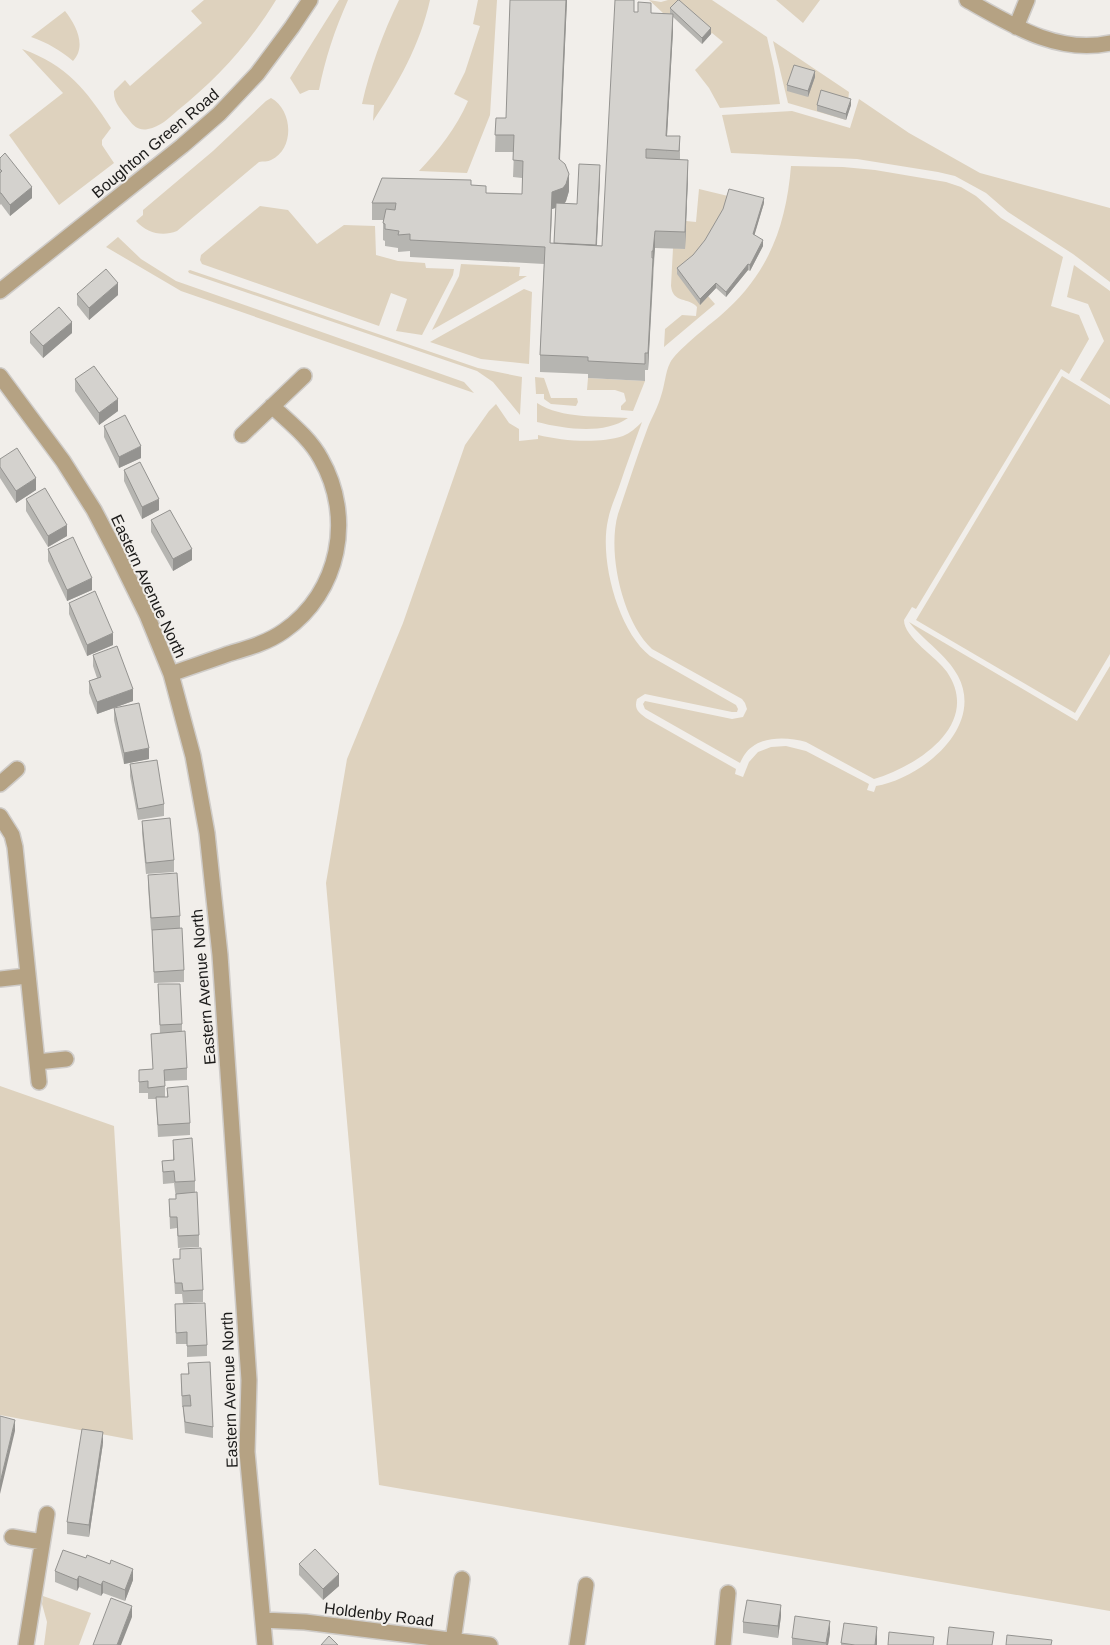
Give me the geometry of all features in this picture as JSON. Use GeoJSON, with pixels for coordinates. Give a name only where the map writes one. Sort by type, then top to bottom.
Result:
{"type":"FeatureCollection","features":[{"type":"Feature","properties":{"kind":"street","name":"Boughton Green Road"},"geometry":{"type":"LineString","coordinates":[[0,291],[219,114],[257,74],[310,0]]}},
{"type":"Feature","properties":{"kind":"street"},"geometry":{"type":"LineString","coordinates":[[967,0],[1016,27],[1058,43],[1080,46],[1098,46],[1110,43]]}},
{"type":"Feature","properties":{"kind":"street"},"geometry":{"type":"LineString","coordinates":[[1016,27],[1027,0]]}},
{"type":"Feature","properties":{"kind":"street","name":"Eastern Avenue North"},"geometry":{"type":"LineString","coordinates":[[0,376],[45,435],[94,510],[147,615],[171,674],[199,786],[207,833],[220,955],[249,1380],[247,1452],[265,1645]]}},
{"type":"Feature","properties":{"kind":"street"},"geometry":{"type":"LineString","coordinates":[[242,435],[304,376]]}},
{"type":"Feature","properties":{"kind":"street"},"geometry":{"type":"LineString","coordinates":[[171,674],[259,644],[284,631],[309,608],[320,594],[333,564],[337,549],[339,523],[335,490],[321,458],[297,429],[272,406]]}},
{"type":"Feature","properties":{"kind":"street"},"geometry":{"type":"LineString","coordinates":[[0,784],[17,769]]}},
{"type":"Feature","properties":{"kind":"street"},"geometry":{"type":"LineString","coordinates":[[0,816],[12,835],[15,847],[39,1082]]}},
{"type":"Feature","properties":{"kind":"street"},"geometry":{"type":"LineString","coordinates":[[0,979],[27,976]]}},
{"type":"Feature","properties":{"kind":"street"},"geometry":{"type":"LineString","coordinates":[[36,1062],[66,1059]]}},
{"type":"Feature","properties":{"kind":"street"},"geometry":{"type":"LineString","coordinates":[[26,1645],[47,1514]]}},
{"type":"Feature","properties":{"kind":"street"},"geometry":{"type":"LineString","coordinates":[[12,1537],[42,1542]]}},
{"type":"Feature","properties":{"kind":"street"},"geometry":{"type":"LineString","coordinates":[[453,1641],[462,1579]]}},
{"type":"Feature","properties":{"kind":"street"},"geometry":{"type":"LineString","coordinates":[[577,1645],[586,1585]]}},
{"type":"Feature","properties":{"kind":"street"},"geometry":{"type":"LineString","coordinates":[[722,1645],[728,1593]]}},
{"type":"Feature","properties":{"kind":"street","name":"Holdenby Road"},"geometry":{"type":"LineString","coordinates":[[263,1620],[305,1622],[419,1641],[453,1641],[490,1645]]}},
{"type":"Feature","properties":{"kind":"shaded area"},"geometry":{"type":"Polygon","coordinates":[[[204,0],[276,0],[244,46],[205,87],[160,124],[152,128],[137,128],[119,106],[115,99],[114,91],[125,80],[130,86],[202,23],[191,11],[204,0]]]}},
{"type":"Feature","properties":{"kind":"shaded area"},"geometry":{"type":"Polygon","coordinates":[[[339,0],[348,0],[331,44],[319,90],[309,90],[300,94],[290,78],[339,0]]]}},
{"type":"Feature","properties":{"kind":"shaded area"},"geometry":{"type":"Polygon","coordinates":[[[399,0],[430,0],[426,17],[407,64],[373,121],[374,105],[362,104],[377,51],[399,0]]]}},
{"type":"Feature","properties":{"kind":"shaded area"},"geometry":{"type":"Polygon","coordinates":[[[478,0],[497,0],[490,115],[467,173],[419,171],[446,138],[468,101],[454,94],[465,72],[480,26],[473,24],[478,0]]]}},
{"type":"Feature","properties":{"kind":"shaded area"},"geometry":{"type":"Polygon","coordinates":[[[649,0],[661,2],[668,0],[712,0],[767,37],[780,104],[720,108],[709,88],[695,70],[723,42],[678,5],[670,14],[663,13],[649,0]]]}},
{"type":"Feature","properties":{"kind":"shaded area"},"geometry":{"type":"Polygon","coordinates":[[[776,0],[820,0],[803,23],[776,0]]]}},
{"type":"Feature","properties":{"kind":"shaded area"},"geometry":{"type":"Polygon","coordinates":[[[65,11],[76,29],[80,42],[77,55],[73,61],[54,47],[31,37],[65,11]]]}},
{"type":"Feature","properties":{"kind":"shaded area"},"geometry":{"type":"Polygon","coordinates":[[[773,41],[849,92],[846,120],[788,103],[773,41]]]}},
{"type":"Feature","properties":{"kind":"shaded area"},"geometry":{"type":"Polygon","coordinates":[[[22,49],[38,55],[74,80],[93,102],[111,128],[102,140],[102,145],[114,163],[59,205],[9,135],[63,93],[22,49]]]}},
{"type":"Feature","properties":{"kind":"shaded area"},"geometry":{"type":"Polygon","coordinates":[[[271,98],[284,111],[287,120],[287,139],[279,155],[270,161],[259,162],[177,231],[166,234],[155,233],[136,221],[143,215],[143,210],[213,151],[271,98]]]}},
{"type":"Feature","properties":{"kind":"shaded area"},"geometry":{"type":"Polygon","coordinates":[[[859,99],[909,133],[980,173],[1110,208],[1110,282],[1073,254],[1008,212],[986,193],[955,176],[857,159],[731,153],[722,115],[792,111],[850,128],[859,99]]]}},
{"type":"Feature","properties":{"kind":"shaded area"},"geometry":{"type":"Polygon","coordinates":[[[791,166],[875,170],[946,182],[961,187],[976,196],[1001,218],[1063,257],[1051,306],[1079,315],[1089,339],[1069,374],[1061,369],[916,609],[912,607],[904,620],[909,634],[947,672],[956,691],[957,709],[951,725],[940,740],[926,753],[891,773],[874,779],[806,742],[792,739],[771,739],[758,743],[748,750],[740,763],[645,709],[643,704],[645,701],[732,719],[743,717],[747,709],[742,699],[652,649],[641,637],[625,604],[616,566],[614,547],[618,514],[648,427],[660,400],[670,363],[685,346],[737,300],[762,267],[772,248],[785,209],[791,166]]]}},
{"type":"Feature","properties":{"kind":"shaded area"},"geometry":{"type":"Polygon","coordinates":[[[699,189],[728,196],[699,304],[708,296],[715,304],[664,347],[665,329],[682,315],[696,316],[697,307],[690,302],[678,298],[672,292],[671,286],[673,248],[685,249],[686,221],[696,222],[699,189]]]}},
{"type":"Feature","properties":{"kind":"shaded area"},"geometry":{"type":"Polygon","coordinates":[[[260,206],[288,210],[317,244],[344,225],[375,226],[376,255],[398,261],[425,263],[426,268],[454,269],[453,275],[422,335],[396,331],[407,299],[391,293],[379,326],[202,264],[200,260],[201,255],[260,206]]]}},
{"type":"Feature","properties":{"kind":"shaded area"},"geometry":{"type":"Polygon","coordinates":[[[118,237],[141,259],[176,281],[464,382],[474,393],[181,291],[106,247],[118,237]]]}},
{"type":"Feature","properties":{"kind":"shaded area"},"geometry":{"type":"Polygon","coordinates":[[[461,264],[520,267],[519,276],[527,276],[432,330],[459,276],[461,264]]]}},
{"type":"Feature","properties":{"kind":"shaded area"},"geometry":{"type":"Polygon","coordinates":[[[1074,265],[1110,291],[1110,399],[1080,380],[1104,341],[1088,304],[1067,297],[1074,265]]]}},
{"type":"Feature","properties":{"kind":"shaded area"},"geometry":{"type":"Polygon","coordinates":[[[190,270],[478,368],[522,377],[520,415],[493,382],[477,371],[189,273],[188,271],[190,270]]]}},
{"type":"Feature","properties":{"kind":"shaded area"},"geometry":{"type":"Polygon","coordinates":[[[524,289],[532,292],[529,364],[481,359],[430,342],[524,289]]]}},
{"type":"Feature","properties":{"kind":"shaded area"},"geometry":{"type":"Polygon","coordinates":[[[1062,376],[1110,405],[1110,654],[1075,713],[916,620],[1062,376]]]}},
{"type":"Feature","properties":{"kind":"shaded area"},"geometry":{"type":"Polygon","coordinates":[[[535,377],[544,378],[551,398],[577,398],[576,406],[551,404],[544,399],[544,394],[536,394],[535,377]]]}},
{"type":"Feature","properties":{"kind":"shaded area"},"geometry":{"type":"Polygon","coordinates":[[[588,378],[645,381],[633,411],[621,410],[621,406],[626,401],[624,393],[615,390],[587,390],[588,378]]]}},
{"type":"Feature","properties":{"kind":"shaded area"},"geometry":{"type":"Polygon","coordinates":[[[537,403],[558,412],[569,414],[628,418],[608,427],[596,429],[560,427],[537,422],[537,403]]]}},
{"type":"Feature","properties":{"kind":"shaded area"},"geometry":{"type":"Polygon","coordinates":[[[496,404],[509,423],[519,429],[519,441],[538,439],[538,435],[580,441],[603,440],[623,436],[642,422],[611,508],[606,536],[609,574],[620,612],[639,645],[650,656],[736,705],[738,709],[737,712],[732,712],[645,694],[637,699],[636,708],[646,718],[736,769],[735,774],[743,777],[749,762],[758,752],[771,747],[786,746],[806,751],[869,784],[867,790],[874,792],[876,786],[912,773],[929,761],[944,747],[956,731],[963,714],[964,695],[958,676],[953,668],[909,622],[1077,721],[1110,666],[1110,1611],[379,1485],[326,883],[347,759],[403,623],[465,445],[496,404]]]}},
{"type":"Feature","properties":{"kind":"shaded area"},"geometry":{"type":"Polygon","coordinates":[[[0,1086],[114,1126],[133,1440],[0,1415],[0,1086]]]}},
{"type":"Feature","properties":{"kind":"shaded area"},"geometry":{"type":"Polygon","coordinates":[[[43,1596],[91,1613],[79,1645],[44,1645],[47,1622],[42,1604],[43,1596]]]}},
{"type":"Feature","properties":{"kind":"building"},"geometry":{"type":"Polygon","coordinates":[[[510,0],[566,0],[559,159],[565,164],[569,174],[563,188],[552,192],[550,243],[602,246],[615,0],[634,0],[634,12],[638,12],[638,2],[651,3],[651,13],[673,14],[666,136],[680,136],[679,151],[646,149],[646,158],[688,160],[685,232],[655,231],[652,251],[648,353],[645,353],[645,364],[588,361],[588,357],[540,355],[545,247],[410,240],[410,234],[398,235],[399,231],[385,229],[385,224],[383,223],[386,209],[395,210],[396,203],[372,203],[382,178],[471,180],[471,185],[486,186],[486,193],[522,194],[523,161],[513,160],[514,135],[495,135],[496,118],[506,118],[510,0]]]}},
{"type":"Feature","properties":{"kind":"building"},"geometry":{"type":"Polygon","coordinates":[[[678,0],[711,28],[702,38],[670,8],[678,0]]]}},
{"type":"Feature","properties":{"kind":"building"},"geometry":{"type":"Polygon","coordinates":[[[794,65],[815,71],[808,91],[787,85],[794,65]]]}},
{"type":"Feature","properties":{"kind":"building"},"geometry":{"type":"Polygon","coordinates":[[[821,90],[851,99],[846,114],[817,105],[821,90]]]}},
{"type":"Feature","properties":{"kind":"building"},"geometry":{"type":"Polygon","coordinates":[[[5,153],[32,187],[10,205],[0,193],[0,173],[2,171],[0,169],[0,158],[5,153]]]}},
{"type":"Feature","properties":{"kind":"building"},"geometry":{"type":"Polygon","coordinates":[[[579,164],[600,165],[596,245],[554,243],[556,203],[577,204],[579,164]]]}},
{"type":"Feature","properties":{"kind":"building"},"geometry":{"type":"Polygon","coordinates":[[[729,189],[764,198],[753,234],[763,240],[750,265],[748,264],[726,292],[716,283],[700,299],[677,268],[693,255],[705,240],[723,209],[729,189]]]}},
{"type":"Feature","properties":{"kind":"building"},"geometry":{"type":"Polygon","coordinates":[[[106,269],[118,283],[89,308],[77,294],[106,269]]]}},
{"type":"Feature","properties":{"kind":"building"},"geometry":{"type":"Polygon","coordinates":[[[59,307],[72,322],[43,346],[30,332],[59,307]]]}},
{"type":"Feature","properties":{"kind":"building"},"geometry":{"type":"Polygon","coordinates":[[[94,366],[118,399],[99,413],[75,379],[94,366]]]}},
{"type":"Feature","properties":{"kind":"building"},"geometry":{"type":"Polygon","coordinates":[[[125,415],[141,446],[119,457],[104,426],[125,415]]]}},
{"type":"Feature","properties":{"kind":"building"},"geometry":{"type":"Polygon","coordinates":[[[17,448],[36,478],[16,491],[0,467],[0,459],[17,448]]]}},
{"type":"Feature","properties":{"kind":"building"},"geometry":{"type":"Polygon","coordinates":[[[140,462],[159,499],[142,507],[124,470],[140,462]]]}},
{"type":"Feature","properties":{"kind":"building"},"geometry":{"type":"Polygon","coordinates":[[[45,488],[67,525],[48,536],[26,499],[45,488]]]}},
{"type":"Feature","properties":{"kind":"building"},"geometry":{"type":"Polygon","coordinates":[[[170,510],[192,549],[173,559],[151,520],[170,510]]]}},
{"type":"Feature","properties":{"kind":"building"},"geometry":{"type":"Polygon","coordinates":[[[73,537],[92,578],[67,590],[48,549],[73,537]]]}},
{"type":"Feature","properties":{"kind":"building"},"geometry":{"type":"Polygon","coordinates":[[[95,591],[113,633],[87,645],[69,603],[95,591]]]}},
{"type":"Feature","properties":{"kind":"building"},"geometry":{"type":"Polygon","coordinates":[[[117,646],[133,689],[97,702],[89,681],[101,677],[93,655],[117,646]]]}},
{"type":"Feature","properties":{"kind":"building"},"geometry":{"type":"Polygon","coordinates":[[[139,703],[149,748],[124,753],[114,708],[139,703]]]}},
{"type":"Feature","properties":{"kind":"building"},"geometry":{"type":"Polygon","coordinates":[[[157,760],[164,804],[138,809],[130,764],[157,760]]]}},
{"type":"Feature","properties":{"kind":"building"},"geometry":{"type":"Polygon","coordinates":[[[170,818],[174,860],[146,863],[142,821],[170,818]]]}},
{"type":"Feature","properties":{"kind":"building"},"geometry":{"type":"Polygon","coordinates":[[[177,873],[180,916],[151,918],[148,875],[177,873]]]}},
{"type":"Feature","properties":{"kind":"building"},"geometry":{"type":"Polygon","coordinates":[[[182,928],[184,970],[154,972],[152,930],[182,928]]]}},
{"type":"Feature","properties":{"kind":"building"},"geometry":{"type":"Polygon","coordinates":[[[158,984],[180,984],[182,1024],[160,1025],[158,984]]]}},
{"type":"Feature","properties":{"kind":"building"},"geometry":{"type":"Polygon","coordinates":[[[185,1031],[187,1068],[164,1070],[165,1086],[148,1088],[148,1081],[139,1082],[139,1070],[153,1069],[151,1034],[185,1031]]]}},
{"type":"Feature","properties":{"kind":"building"},"geometry":{"type":"Polygon","coordinates":[[[188,1086],[190,1123],[158,1125],[156,1097],[168,1097],[167,1088],[188,1086]]]}},
{"type":"Feature","properties":{"kind":"building"},"geometry":{"type":"Polygon","coordinates":[[[192,1138],[195,1181],[175,1182],[174,1171],[163,1172],[162,1161],[174,1160],[173,1140],[192,1138]]]}},
{"type":"Feature","properties":{"kind":"building"},"geometry":{"type":"Polygon","coordinates":[[[197,1192],[199,1235],[178,1236],[177,1217],[170,1217],[169,1199],[176,1199],[176,1194],[197,1192]]]}},
{"type":"Feature","properties":{"kind":"building"},"geometry":{"type":"Polygon","coordinates":[[[201,1248],[203,1290],[183,1291],[182,1283],[175,1283],[173,1259],[180,1259],[180,1249],[201,1248]]]}},
{"type":"Feature","properties":{"kind":"building"},"geometry":{"type":"Polygon","coordinates":[[[205,1303],[207,1345],[187,1346],[187,1332],[176,1333],[175,1304],[205,1303]]]}},
{"type":"Feature","properties":{"kind":"building"},"geometry":{"type":"Polygon","coordinates":[[[210,1362],[213,1427],[185,1422],[183,1406],[191,1406],[190,1395],[182,1396],[181,1374],[189,1374],[188,1363],[210,1362]]]}},
{"type":"Feature","properties":{"kind":"building"},"geometry":{"type":"Polygon","coordinates":[[[0,1416],[15,1420],[0,1483],[0,1416]]]}},
{"type":"Feature","properties":{"kind":"building"},"geometry":{"type":"Polygon","coordinates":[[[82,1429],[103,1432],[89,1525],[67,1522],[82,1429]]]}},
{"type":"Feature","properties":{"kind":"building"},"geometry":{"type":"Polygon","coordinates":[[[315,1549],[339,1574],[323,1589],[299,1564],[315,1549]]]}},
{"type":"Feature","properties":{"kind":"building"},"geometry":{"type":"Polygon","coordinates":[[[63,1550],[86,1558],[87,1555],[110,1564],[111,1560],[133,1569],[125,1590],[103,1581],[101,1585],[79,1576],[77,1580],[55,1571],[63,1550]]]}},
{"type":"Feature","properties":{"kind":"building"},"geometry":{"type":"Polygon","coordinates":[[[111,1598],[132,1606],[117,1645],[93,1645],[111,1598]]]}},
{"type":"Feature","properties":{"kind":"building"},"geometry":{"type":"Polygon","coordinates":[[[747,1600],[781,1605],[778,1626],[743,1622],[747,1600]]]}},
{"type":"Feature","properties":{"kind":"building"},"geometry":{"type":"Polygon","coordinates":[[[795,1616],[830,1621],[826,1643],[792,1638],[795,1616]]]}},
{"type":"Feature","properties":{"kind":"building"},"geometry":{"type":"Polygon","coordinates":[[[844,1623],[877,1627],[875,1645],[841,1643],[844,1623]]]}},
{"type":"Feature","properties":{"kind":"building"},"geometry":{"type":"Polygon","coordinates":[[[949,1627],[994,1632],[992,1645],[947,1645],[949,1627]]]}},
{"type":"Feature","properties":{"kind":"building"},"geometry":{"type":"Polygon","coordinates":[[[889,1632],[934,1637],[933,1645],[888,1645],[889,1632]]]}},
{"type":"Feature","properties":{"kind":"building"},"geometry":{"type":"Polygon","coordinates":[[[1007,1635],[1052,1640],[1051,1645],[1006,1645],[1007,1635]]]}},
{"type":"Feature","properties":{"kind":"building"},"geometry":{"type":"Polygon","coordinates":[[[329,1636],[338,1645],[321,1645],[329,1636]]]}}]}
